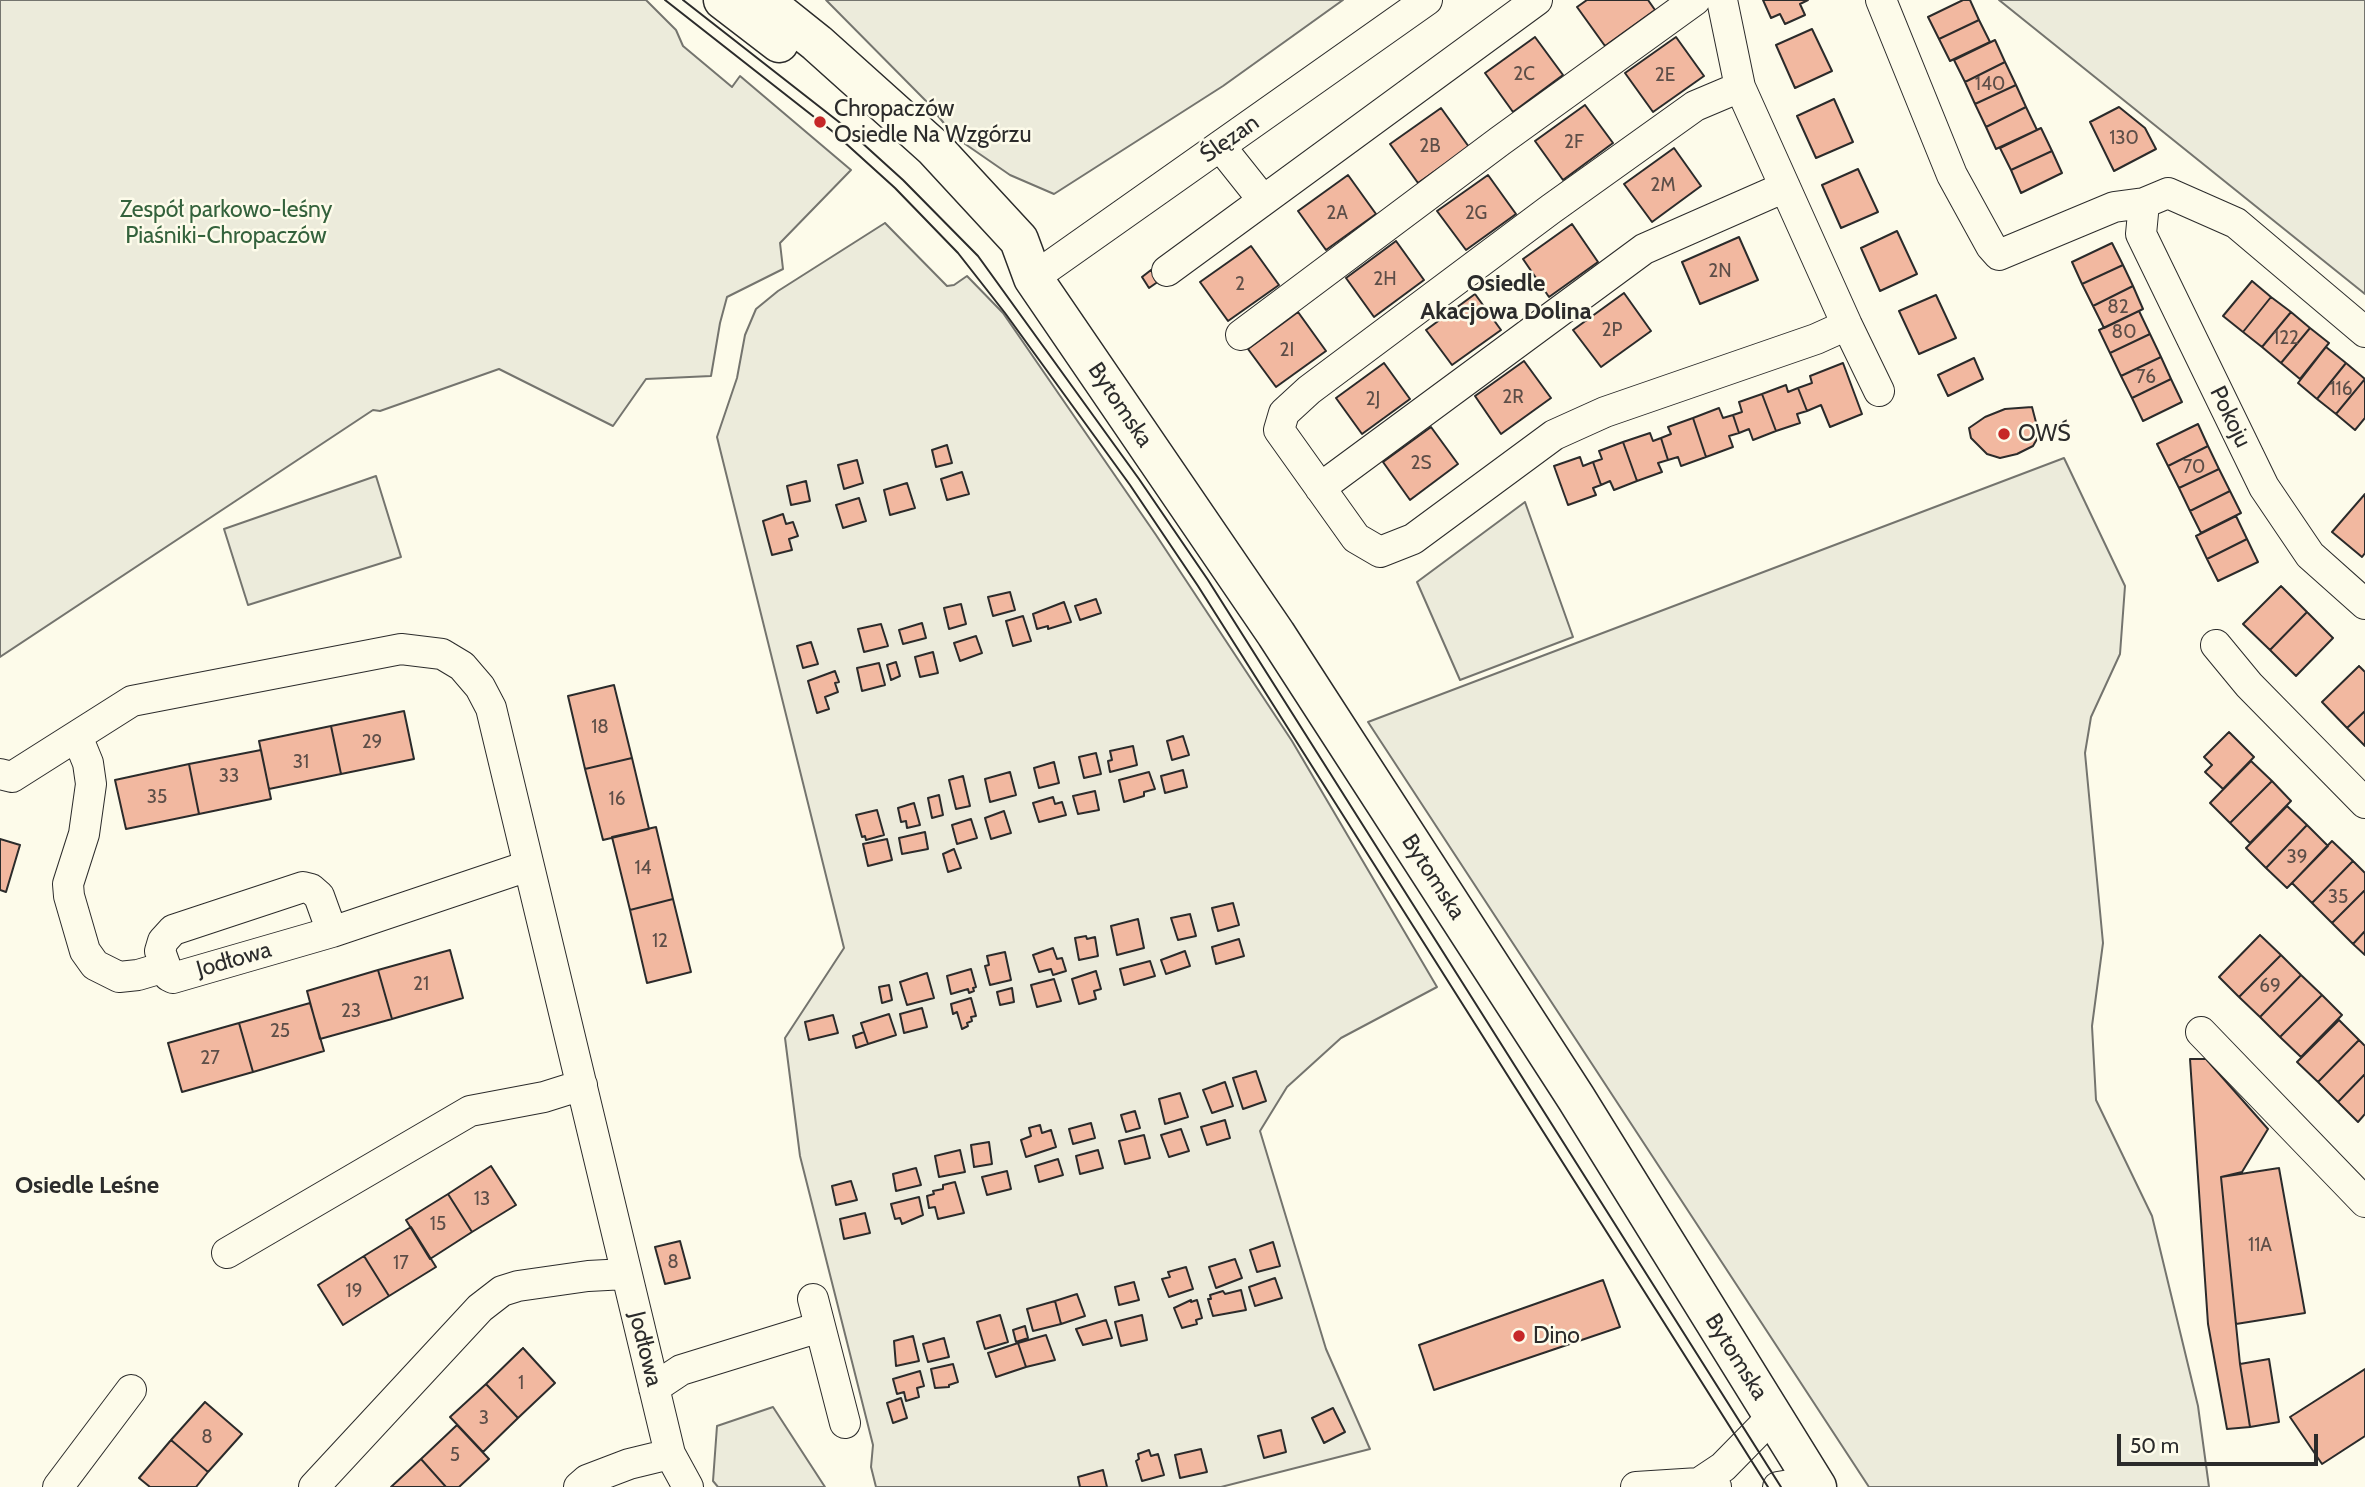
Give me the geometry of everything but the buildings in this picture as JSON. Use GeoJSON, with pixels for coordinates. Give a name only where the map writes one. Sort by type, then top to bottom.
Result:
{"type":"FeatureCollection","features":[{"type":"Feature","properties":{"kind":"main road","name":"Bytomska"},"geometry":{"type":"LineString","coordinates":[[723,0],[832,87],[922,170],[1010,268],[1033,278]]}},
{"type":"Feature","properties":{"kind":"main road","name":"Bytomska"},"geometry":{"type":"LineString","coordinates":[[762,0],[817,43],[934,148],[1019,240],[1033,278],[1291,657],[1576,1098],[1773,1416],[1805,1486]]}},
{"type":"Feature","properties":{"kind":"street","name":"Ślęzan"},"geometry":{"type":"LineString","coordinates":[[1033,278],[1427,0]]}},
{"type":"Feature","properties":{"kind":"street"},"geometry":{"type":"LineString","coordinates":[[1167,271],[1537,0]]}},
{"type":"Feature","properties":{"kind":"street"},"geometry":{"type":"LineString","coordinates":[[1241,335],[1695,0]]}},
{"type":"Feature","properties":{"kind":"street"},"geometry":{"type":"LineString","coordinates":[[1722,0],[1740,88],[1879,391]]}},
{"type":"Feature","properties":{"kind":"street"},"geometry":{"type":"LineString","coordinates":[[1881,0],[1952,174],[1991,246],[1999,255],[2114,207],[2144,203],[2168,193],[2236,223],[2365,332]]}},
{"type":"Feature","properties":{"kind":"street"},"geometry":{"type":"LineString","coordinates":[[1740,88],[1695,106],[1540,217],[1309,390],[1284,413],[1279,430],[1356,538],[1380,552],[1413,539],[1554,435],[1605,412],[1847,325]]}},
{"type":"Feature","properties":{"kind":"street"},"geometry":{"type":"LineString","coordinates":[[1220,146],[1263,200]]}},
{"type":"Feature","properties":{"kind":"street"},"geometry":{"type":"LineString","coordinates":[[1320,488],[1644,249],[1785,187]]}},
{"type":"Feature","properties":{"kind":"street","name":"Pokoju"},"geometry":{"type":"LineString","coordinates":[[2144,203],[2141,234],[2264,487],[2310,555],[2365,604]]}},
{"type":"Feature","properties":{"kind":"street"},"geometry":{"type":"LineString","coordinates":[[2216,645],[2249,685],[2365,803]]}},
{"type":"Feature","properties":{"kind":"street","name":"Jodłowa"},"geometry":{"type":"LineString","coordinates":[[0,774],[12,777],[131,701],[401,649],[442,654],[462,666],[480,687],[491,708],[670,1454],[688,1487]]}},
{"type":"Feature","properties":{"kind":"street","name":"Jodłowa"},"geometry":{"type":"LineString","coordinates":[[77,736],[88,763],[91,784],[84,834],[68,884],[69,896],[85,951],[95,965],[119,977],[165,967],[173,978],[332,932],[528,866]]}},
{"type":"Feature","properties":{"kind":"street"},"geometry":{"type":"LineString","coordinates":[[165,967],[160,951],[163,941],[173,930],[303,887],[320,896],[332,932]]}},
{"type":"Feature","properties":{"kind":"street"},"geometry":{"type":"LineString","coordinates":[[2201,1032],[2365,1202]]}},
{"type":"Feature","properties":{"kind":"street"},"geometry":{"type":"LineString","coordinates":[[227,1253],[470,1111],[544,1097],[582,1085]]}},
{"type":"Feature","properties":{"kind":"street"},"geometry":{"type":"LineString","coordinates":[[314,1487],[480,1308],[502,1291],[518,1286],[576,1278],[626,1274]]}},
{"type":"Feature","properties":{"kind":"street"},"geometry":{"type":"LineString","coordinates":[[654,1388],[681,1370],[817,1313],[845,1423]]}},
{"type":"Feature","properties":{"kind":"street"},"geometry":{"type":"LineString","coordinates":[[58,1487],[131,1390]]}},
{"type":"Feature","properties":{"kind":"street"},"geometry":{"type":"LineString","coordinates":[[1636,1487],[1707,1485],[1773,1416]]}},
{"type":"Feature","properties":{"kind":"street"},"geometry":{"type":"LineString","coordinates":[[579,1487],[587,1480],[629,1464],[670,1454]]}},
{"type":"Feature","properties":{"kind":"green space","name":"Zespół parkowo-leśny Piaśniki-Chropaczów"},"geometry":{"type":"Polygon","coordinates":[[[0,0],[646,0],[676,30],[683,46],[732,87],[740,76],[851,170],[780,243],[783,269],[727,297],[711,376],[646,379],[613,426],[499,369],[380,411],[373,410],[0,657],[0,0]]]}},
{"type":"Feature","properties":{"kind":"green space"},"geometry":{"type":"Polygon","coordinates":[[[826,0],[1343,0],[1223,86],[1054,194],[1010,175],[955,137],[926,101],[826,0]]]}},
{"type":"Feature","properties":{"kind":"green space"},"geometry":{"type":"Polygon","coordinates":[[[1999,0],[2365,0],[2365,294],[1999,0]]]}},
{"type":"Feature","properties":{"kind":"green space"},"geometry":{"type":"Polygon","coordinates":[[[885,223],[947,286],[954,285],[967,276],[1003,313],[1156,535],[1292,741],[1437,987],[1341,1038],[1287,1087],[1260,1131],[1326,1349],[1370,1449],[1221,1487],[876,1487],[871,1467],[873,1445],[800,1156],[785,1038],[844,948],[717,437],[737,378],[745,335],[756,309],[778,291],[885,223]]]}},
{"type":"Feature","properties":{"kind":"green space"},"geometry":{"type":"Polygon","coordinates":[[[2064,458],[2125,586],[2120,654],[2091,717],[2085,753],[2103,943],[2092,1026],[2096,1100],[2152,1216],[2198,1406],[2209,1487],[1869,1487],[1368,722],[2064,458]]]}},
{"type":"Feature","properties":{"kind":"green space"},"geometry":{"type":"Polygon","coordinates":[[[376,476],[401,557],[248,605],[224,529],[376,476]]]}},
{"type":"Feature","properties":{"kind":"green space"},"geometry":{"type":"Polygon","coordinates":[[[1525,502],[1573,637],[1460,680],[1417,582],[1525,502]]]}},
{"type":"Feature","properties":{"kind":"green space"},"geometry":{"type":"Polygon","coordinates":[[[773,1407],[825,1487],[718,1487],[713,1481],[717,1426],[773,1407]]]}},
{"type":"Feature","properties":{"kind":"tram line"},"geometry":{"type":"LineString","coordinates":[[665,0],[832,131],[895,188],[958,253],[1005,313],[1130,485],[1198,586],[1768,1487]]}},
{"type":"Feature","properties":{"kind":"tram line"},"geometry":{"type":"LineString","coordinates":[[683,0],[839,122],[903,180],[978,256],[1139,479],[1208,580],[1781,1487]]}},
{"type":"Feature","properties":{"kind":"place","name":"Chropaczów Osiedle Na Wzgórzu"},"geometry":{"type":"Point","coordinates":[820,122]}},
{"type":"Feature","properties":{"kind":"place","name":"OWŚ"},"geometry":{"type":"Point","coordinates":[2004,434]}},
{"type":"Feature","properties":{"kind":"place","name":"Dino"},"geometry":{"type":"Point","coordinates":[1519,1336]}},
{"type":"Feature","properties":{"kind":"district","name":"Osiedle Akacjowa Dolina"},"geometry":{"type":"Point","coordinates":[1506,298]}},
{"type":"Feature","properties":{"kind":"district","name":"Osiedle Leśne"},"geometry":{"type":"Point","coordinates":[87,1186]}}]}
